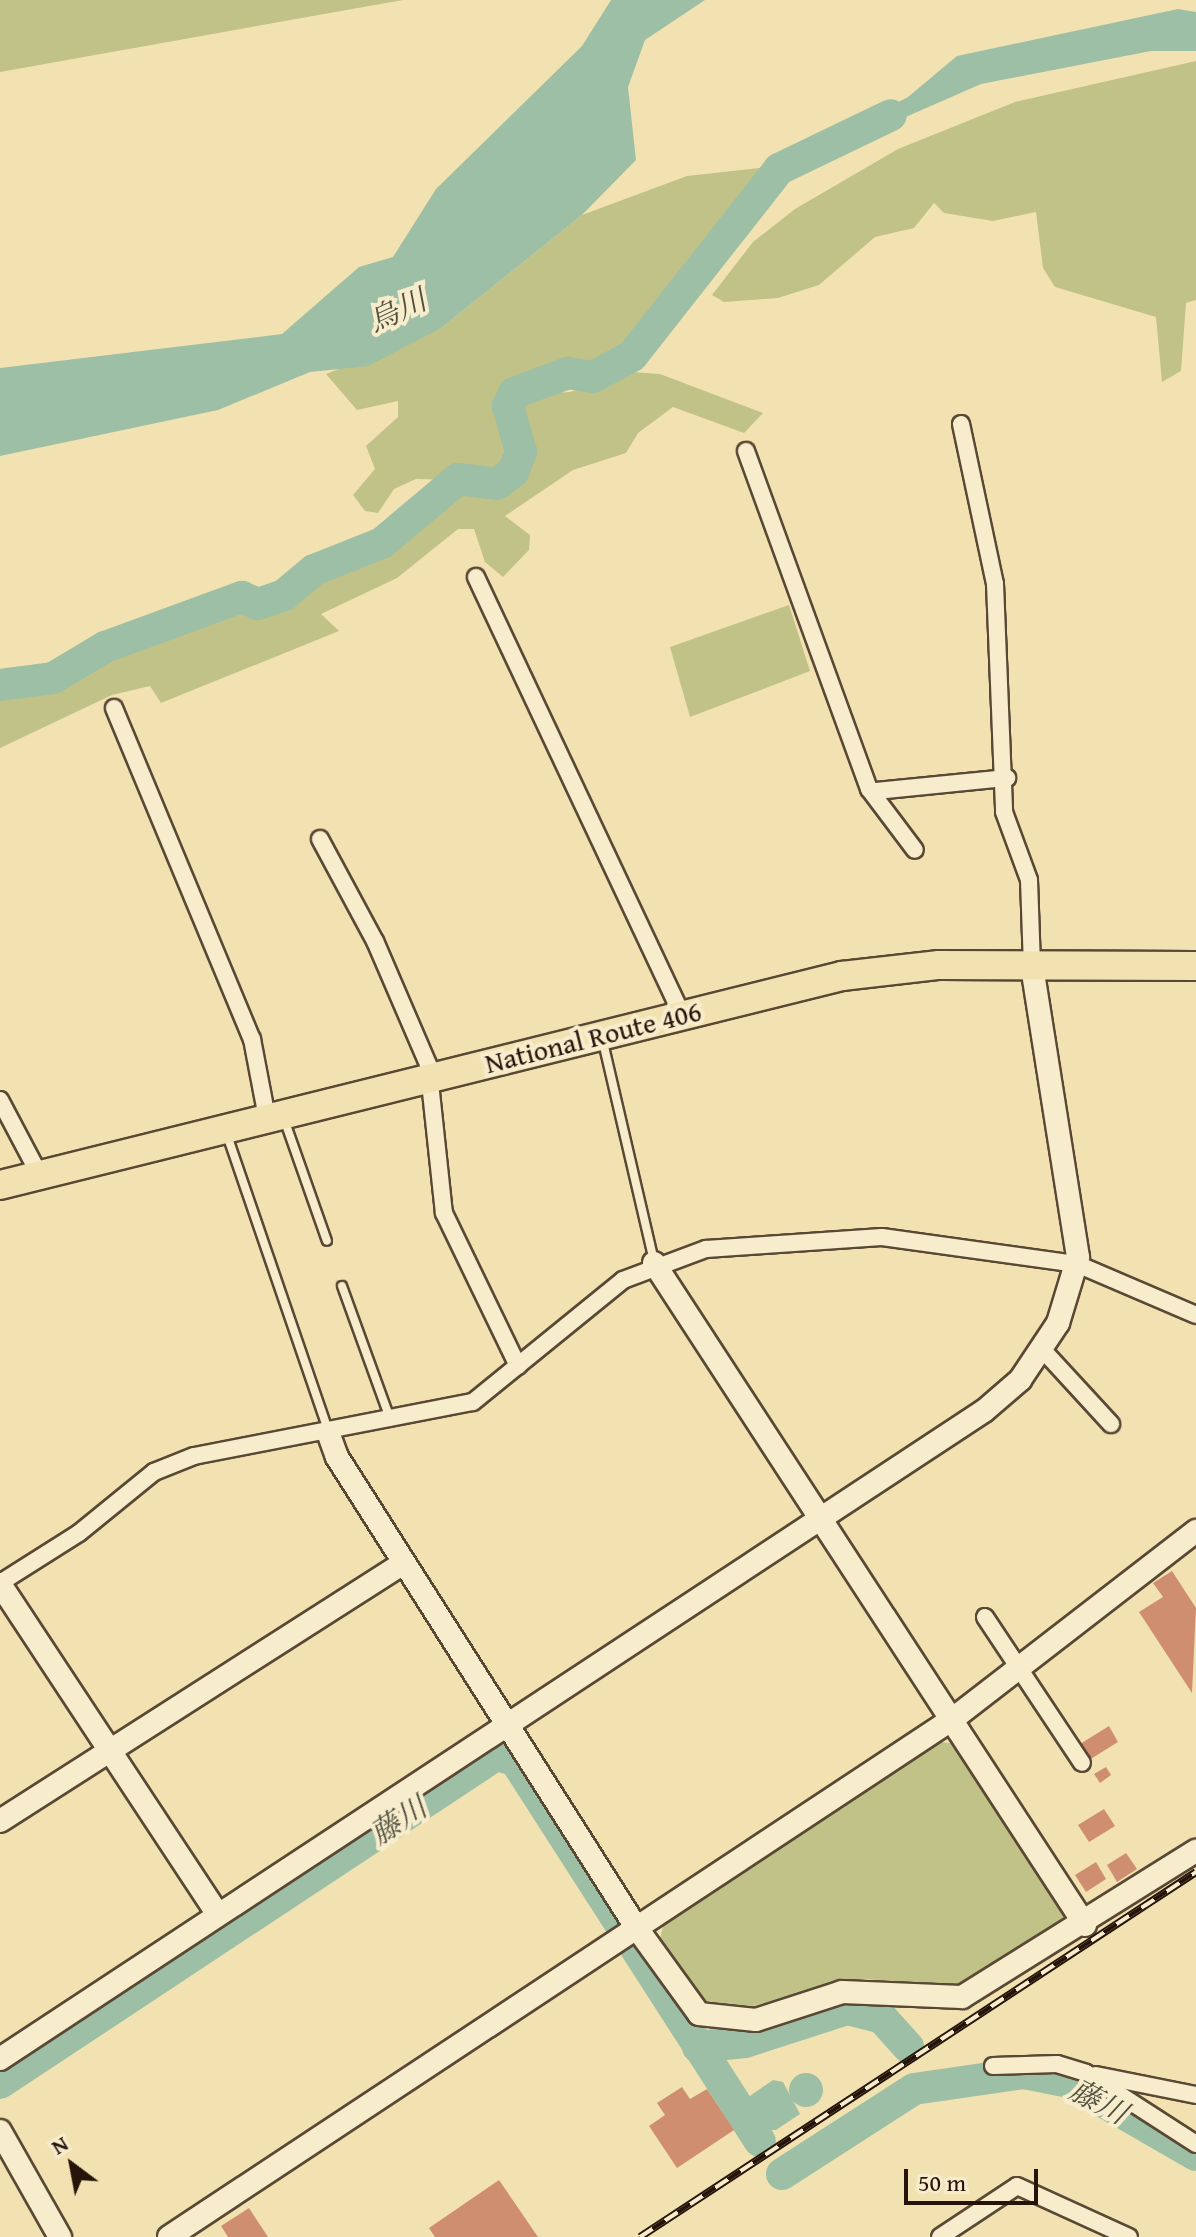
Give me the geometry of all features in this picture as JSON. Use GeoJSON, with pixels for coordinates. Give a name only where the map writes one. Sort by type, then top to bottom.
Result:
{"type":"FeatureCollection","features":[{"type":"Feature","properties":{"kind":"highway","name":"National Route 406"},"geometry":{"type":"LineString","coordinates":[[0,1185],[601,1033],[890,968],[1196,966]]}},
{"type":"Feature","properties":{"kind":"street"},"geometry":{"type":"LineString","coordinates":[[0,2059],[984,1411],[1042,1349],[1077,1264],[1032,965],[1036,928],[1029,880],[1007,828],[1007,778],[995,584],[961,424]]}},
{"type":"Feature","properties":{"kind":"street"},"geometry":{"type":"LineString","coordinates":[[746,451],[815,659],[869,789],[876,791],[1007,778]]}},
{"type":"Feature","properties":{"kind":"street"},"geometry":{"type":"LineString","coordinates":[[476,577],[682,1014]]}},
{"type":"Feature","properties":{"kind":"street"},"geometry":{"type":"LineString","coordinates":[[114,708],[252,1039],[275,1116]]}},
{"type":"Feature","properties":{"kind":"street"},"geometry":{"type":"LineString","coordinates":[[876,791],[915,850]]}},
{"type":"Feature","properties":{"kind":"street"},"geometry":{"type":"LineString","coordinates":[[320,839],[375,941],[430,1078],[444,1213],[518,1366]]}},
{"type":"Feature","properties":{"kind":"street"},"geometry":{"type":"LineString","coordinates":[[0,1100],[40,1176]]}},
{"type":"Feature","properties":{"kind":"street"},"geometry":{"type":"LineString","coordinates":[[218,1915],[0,1584],[154,1472],[227,1446],[329,1435],[473,1402],[605,1293],[654,1263],[706,1249],[882,1237],[1077,1264],[1196,1315]]}},
{"type":"Feature","properties":{"kind":"street"},"geometry":{"type":"LineString","coordinates":[[654,1263],[954,1718],[1085,1925]]}},
{"type":"Feature","properties":{"kind":"street"},"geometry":{"type":"LineString","coordinates":[[1042,1349],[1111,1424]]}},
{"type":"Feature","properties":{"kind":"street"},"geometry":{"type":"LineString","coordinates":[[329,1435],[403,1563],[507,1726],[684,2001],[699,2014],[735,2022],[842,1992],[962,1997],[1085,1925],[1196,1851]]}},
{"type":"Feature","properties":{"kind":"street"},"geometry":{"type":"LineString","coordinates":[[169,2237],[954,1718],[1196,1531]]}},
{"type":"Feature","properties":{"kind":"street"},"geometry":{"type":"LineString","coordinates":[[0,1821],[403,1563]]}},
{"type":"Feature","properties":{"kind":"street"},"geometry":{"type":"LineString","coordinates":[[985,1617],[1082,1763]]}},
{"type":"Feature","properties":{"kind":"street"},"geometry":{"type":"LineString","coordinates":[[993,2066],[1057,2064],[1086,2073],[1196,2095]]}},
{"type":"Feature","properties":{"kind":"street"},"geometry":{"type":"LineString","coordinates":[[1086,2073],[1196,2144]]}},
{"type":"Feature","properties":{"kind":"street"},"geometry":{"type":"LineString","coordinates":[[0,2131],[60,2237]]}},
{"type":"Feature","properties":{"kind":"street"},"geometry":{"type":"LineString","coordinates":[[940,2237],[1017,2186],[1129,2237]]}},
{"type":"Feature","properties":{"kind":"lane"},"geometry":{"type":"LineString","coordinates":[[601,1033],[654,1263]]}},
{"type":"Feature","properties":{"kind":"lane"},"geometry":{"type":"LineString","coordinates":[[275,1116],[327,1241]]}},
{"type":"Feature","properties":{"kind":"lane"},"geometry":{"type":"LineString","coordinates":[[225,1129],[329,1435]]}},
{"type":"Feature","properties":{"kind":"lane"},"geometry":{"type":"LineString","coordinates":[[342,1286],[392,1422]]}},
{"type":"Feature","properties":{"kind":"green space"},"geometry":{"type":"Polygon","coordinates":[[[0,0],[403,0],[0,72],[0,0]]]}},
{"type":"Feature","properties":{"kind":"green space"},"geometry":{"type":"Polygon","coordinates":[[[1196,61],[1196,300],[1186,303],[1181,371],[1162,382],[1156,317],[1055,287],[1043,268],[1036,212],[993,221],[944,213],[934,203],[914,228],[875,237],[819,285],[778,298],[724,302],[712,295],[753,242],[795,209],[898,149],[1015,102],[1196,61]]]}},
{"type":"Feature","properties":{"kind":"green space"},"geometry":{"type":"Polygon","coordinates":[[[777,166],[629,351],[599,371],[568,370],[505,399],[514,460],[524,453],[516,395],[570,392],[632,372],[660,374],[763,413],[744,433],[673,407],[638,433],[626,453],[573,470],[505,516],[530,535],[529,550],[503,577],[485,562],[474,529],[458,529],[397,578],[321,614],[339,631],[161,703],[150,686],[112,695],[0,748],[0,685],[53,678],[105,647],[242,597],[258,604],[284,595],[314,570],[382,543],[457,480],[416,479],[394,489],[378,513],[365,511],[353,495],[375,469],[366,446],[398,417],[398,401],[357,410],[326,374],[441,328],[582,215],[687,176],[777,166]]]}},
{"type":"Feature","properties":{"kind":"green space"},"geometry":{"type":"Polygon","coordinates":[[[789,605],[810,671],[690,717],[670,647],[789,605]]]}},
{"type":"Feature","properties":{"kind":"green space"},"geometry":{"type":"Polygon","coordinates":[[[940,1742],[957,1744],[1064,1911],[1062,1926],[961,1985],[861,1979],[733,2011],[705,2004],[660,1939],[664,1922],[940,1742]]]}},
{"type":"Feature","properties":{"kind":"water","name":"烏川"},"geometry":{"type":"Polygon","coordinates":[[[611,0],[705,0],[645,40],[628,87],[636,160],[582,215],[441,328],[368,366],[310,372],[218,410],[0,456],[0,368],[282,334],[359,267],[393,257],[436,189],[582,46],[611,0]]]}},
{"type":"Feature","properties":{"kind":"water"},"geometry":{"type":"Polygon","coordinates":[[[1178,9],[1196,12],[1196,51],[1151,51],[981,84],[851,141],[858,123],[908,97],[957,56],[1178,9]]]}},
{"type":"Feature","properties":{"kind":"water"},"geometry":{"type":"Polygon","coordinates":[[[806,2073],[818,2078],[823,2090],[818,2102],[806,2107],[794,2102],[789,2090],[794,2078],[806,2073]]]}},
{"type":"Feature","properties":{"kind":"water"},"geometry":{"type":"Polygon","coordinates":[[[773,2080],[783,2082],[800,2114],[776,2130],[757,2130],[741,2102],[773,2080]]]}},
{"type":"Feature","properties":{"kind":"building"},"geometry":{"type":"Polygon","coordinates":[[[1172,1571],[1196,1608],[1192,1693],[1139,1612],[1163,1597],[1153,1583],[1172,1571]]]}},
{"type":"Feature","properties":{"kind":"building"},"geometry":{"type":"Polygon","coordinates":[[[1109,1726],[1118,1742],[1089,1760],[1080,1744],[1109,1726]]]}},
{"type":"Feature","properties":{"kind":"building"},"geometry":{"type":"Polygon","coordinates":[[[1106,1767],[1111,1775],[1100,1783],[1094,1774],[1106,1767]]]}},
{"type":"Feature","properties":{"kind":"building"},"geometry":{"type":"Polygon","coordinates":[[[1104,1809],[1115,1826],[1089,1842],[1078,1825],[1104,1809]]]}},
{"type":"Feature","properties":{"kind":"building"},"geometry":{"type":"Polygon","coordinates":[[[1126,1853],[1137,1869],[1117,1882],[1107,1865],[1126,1853]]]}},
{"type":"Feature","properties":{"kind":"building"},"geometry":{"type":"Polygon","coordinates":[[[1096,1862],[1106,1879],[1086,1892],[1075,1875],[1096,1862]]]}},
{"type":"Feature","properties":{"kind":"building"},"geometry":{"type":"Polygon","coordinates":[[[682,2087],[690,2099],[707,2089],[734,2130],[677,2168],[649,2126],[665,2115],[657,2103],[682,2087]]]}},
{"type":"Feature","properties":{"kind":"building"},"geometry":{"type":"Polygon","coordinates":[[[499,2180],[538,2237],[435,2237],[429,2228],[499,2180]]]}},
{"type":"Feature","properties":{"kind":"building"},"geometry":{"type":"Polygon","coordinates":[[[249,2208],[268,2237],[228,2237],[221,2226],[249,2208]]]}},
{"type":"Feature","properties":{"kind":"waterway"},"geometry":{"type":"LineString","coordinates":[[0,685],[53,678],[105,647],[242,597],[258,604],[284,595],[314,570],[382,543],[458,479],[497,484],[513,472],[521,452],[508,406],[514,393],[568,373],[593,377],[632,356],[779,169],[891,115]]}},
{"type":"Feature","properties":{"kind":"waterway","name":"藤川"},"geometry":{"type":"LineString","coordinates":[[0,2083],[496,1755],[515,1760],[760,2141]]}},
{"type":"Feature","properties":{"kind":"waterway","name":"藤川"},"geometry":{"type":"LineString","coordinates":[[698,2047],[745,2042],[847,2009],[882,2018],[908,2047]]}},
{"type":"Feature","properties":{"kind":"waterway","name":"藤川"},"geometry":{"type":"LineString","coordinates":[[782,2174],[914,2089],[1024,2073],[1069,2082],[1196,2155]]}},
{"type":"Feature","properties":{"kind":"railway"},"geometry":{"type":"LineString","coordinates":[[640,2237],[1196,1872]]}}]}
